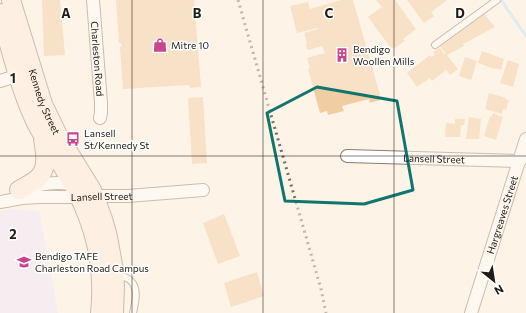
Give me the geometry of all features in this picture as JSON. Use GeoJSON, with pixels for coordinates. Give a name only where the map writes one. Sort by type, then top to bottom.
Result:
{"type":"FeatureCollection","features":[{"type":"Feature","properties":{"kind":"street","name":"Kennedy Street"},"geometry":{"type":"LineString","coordinates":[[11,0],[43,104],[84,192]]}},
{"type":"Feature","properties":{"kind":"street","name":"Charleston Road"},"geometry":{"type":"LineString","coordinates":[[93,0],[101,103],[100,118]]}},
{"type":"Feature","properties":{"kind":"street","name":"Kennedy Street"},"geometry":{"type":"LineString","coordinates":[[0,13],[18,76],[28,104],[42,133],[84,192]]}},
{"type":"Feature","properties":{"kind":"street"},"geometry":{"type":"LineString","coordinates":[[0,81],[18,76]]}},
{"type":"Feature","properties":{"kind":"street"},"geometry":{"type":"LineString","coordinates":[[19,190],[36,180],[43,170],[45,156],[42,133]]}},
{"type":"Feature","properties":{"kind":"street","name":"Hargreaves Street"},"geometry":{"type":"LineString","coordinates":[[471,313],[526,139]]}},
{"type":"Feature","properties":{"kind":"street","name":"Lansell Street"},"geometry":{"type":"LineString","coordinates":[[347,156],[520,161]]}},
{"type":"Feature","properties":{"kind":"street","name":"Lansell Street"},"geometry":{"type":"LineString","coordinates":[[0,197],[19,190],[45,184],[84,192],[128,196],[203,190]]}},
{"type":"Feature","properties":{"kind":"street","name":"Lansell Street"},"geometry":{"type":"LineString","coordinates":[[0,202],[22,198],[84,192]]}},
{"type":"Feature","properties":{"kind":"street"},"geometry":{"type":"LineString","coordinates":[[84,192],[108,237],[115,273],[114,313]]}},
{"type":"Feature","properties":{"kind":"street"},"geometry":{"type":"LineString","coordinates":[[84,192],[89,218],[98,250],[102,284],[100,313]]}},
{"type":"Feature","properties":{"kind":"lane"},"geometry":{"type":"LineString","coordinates":[[435,45],[496,0]]}},
{"type":"Feature","properties":{"kind":"lane"},"geometry":{"type":"LineString","coordinates":[[115,273],[129,279],[133,284],[136,297],[133,313]]}},
{"type":"Feature","properties":{"kind":"highlighted area"},"geometry":{"type":"Polygon","coordinates":[[[317,87],[397,101],[413,190],[364,204],[285,201],[267,113],[317,87]]]}},
{"type":"Feature","properties":{"kind":"shaded area","name":"Bendigo TAFE Charleston Road Campus"},"geometry":{"type":"Polygon","coordinates":[[[9,209],[39,211],[58,313],[0,313],[0,212],[9,209]]]}},
{"type":"Feature","properties":{"kind":"building"},"geometry":{"type":"Polygon","coordinates":[[[42,0],[60,0],[65,55],[44,56],[42,0]]]}},
{"type":"Feature","properties":{"kind":"building","name":"Mitre 10"},"geometry":{"type":"Polygon","coordinates":[[[116,0],[194,0],[201,87],[190,88],[189,85],[123,89],[120,47],[122,47],[121,43],[119,43],[116,0]]]}},
{"type":"Feature","properties":{"kind":"building","name":"Bendigo Woollen Mills"},"geometry":{"type":"Polygon","coordinates":[[[341,0],[353,0],[380,95],[380,100],[370,103],[369,99],[342,106],[344,111],[328,115],[327,111],[320,113],[308,69],[310,68],[307,58],[325,53],[322,46],[308,50],[304,33],[318,29],[297,33],[290,6],[308,2],[310,9],[341,0]]]}},
{"type":"Feature","properties":{"kind":"building"},"geometry":{"type":"Polygon","coordinates":[[[376,0],[395,0],[416,29],[403,39],[405,41],[393,49],[368,17],[382,7],[376,0]]]}},
{"type":"Feature","properties":{"kind":"building"},"geometry":{"type":"Polygon","coordinates":[[[407,0],[447,0],[431,12],[434,16],[424,23],[407,0]]]}},
{"type":"Feature","properties":{"kind":"building"},"geometry":{"type":"Polygon","coordinates":[[[484,14],[495,27],[463,44],[464,46],[447,55],[458,69],[450,75],[439,60],[446,70],[432,81],[430,78],[417,87],[407,73],[430,55],[431,57],[435,55],[433,52],[440,48],[444,54],[446,54],[440,46],[484,14]]]}},
{"type":"Feature","properties":{"kind":"building"},"geometry":{"type":"Polygon","coordinates":[[[482,51],[504,59],[501,70],[478,63],[482,51]]]}},
{"type":"Feature","properties":{"kind":"building"},"geometry":{"type":"Polygon","coordinates":[[[465,57],[477,61],[471,80],[459,76],[465,57]]]}},
{"type":"Feature","properties":{"kind":"building"},"geometry":{"type":"Polygon","coordinates":[[[508,60],[519,64],[513,87],[500,83],[508,60]]]}},
{"type":"Feature","properties":{"kind":"building"},"geometry":{"type":"Polygon","coordinates":[[[489,93],[509,100],[506,110],[503,109],[502,114],[485,109],[489,93]]]}},
{"type":"Feature","properties":{"kind":"building"},"geometry":{"type":"Polygon","coordinates":[[[203,97],[207,163],[192,164],[188,98],[203,97]]]}},
{"type":"Feature","properties":{"kind":"building"},"geometry":{"type":"Polygon","coordinates":[[[493,113],[503,117],[496,140],[484,136],[490,116],[491,117],[493,113]]]}},
{"type":"Feature","properties":{"kind":"building"},"geometry":{"type":"Polygon","coordinates":[[[469,117],[481,119],[479,139],[466,139],[469,117]]]}},
{"type":"Feature","properties":{"kind":"building"},"geometry":{"type":"Polygon","coordinates":[[[455,119],[465,119],[464,125],[461,125],[460,137],[445,137],[446,123],[455,124],[455,119]]]}},
{"type":"Feature","properties":{"kind":"building"},"geometry":{"type":"Polygon","coordinates":[[[224,214],[240,256],[218,264],[203,223],[224,214]]]}},
{"type":"Feature","properties":{"kind":"building"},"geometry":{"type":"Polygon","coordinates":[[[257,272],[264,296],[231,307],[224,283],[257,272]]]}},
{"type":"Feature","properties":{"kind":"waterway"},"geometry":{"type":"LineString","coordinates":[[501,0],[526,36]]}},
{"type":"Feature","properties":{"kind":"railway"},"geometry":{"type":"LineString","coordinates":[[238,0],[321,289],[326,313]]}},
{"type":"Feature","properties":{"kind":"place","name":"Mitre 10"},"geometry":{"type":"Point","coordinates":[160,45]}},
{"type":"Feature","properties":{"kind":"place","name":"Bendigo Woollen Mills"},"geometry":{"type":"Point","coordinates":[342,55]}},
{"type":"Feature","properties":{"kind":"place","name":"Lansell St/Kennedy St"},"geometry":{"type":"Point","coordinates":[73,139]}},
{"type":"Feature","properties":{"kind":"place","name":"Bendigo TAFE Charleston Road Campus"},"geometry":{"type":"Point","coordinates":[24,262]}}]}
